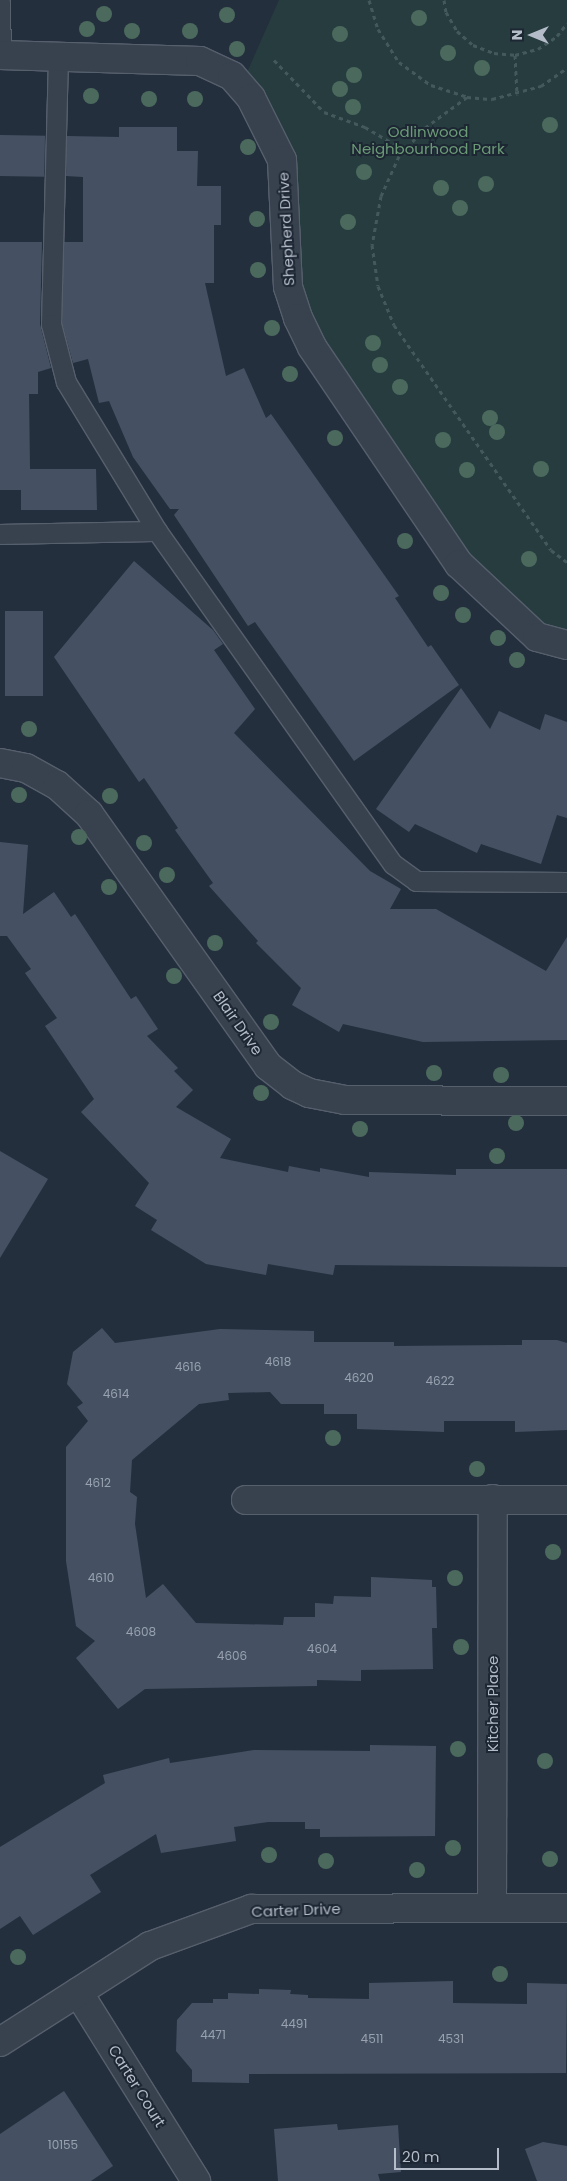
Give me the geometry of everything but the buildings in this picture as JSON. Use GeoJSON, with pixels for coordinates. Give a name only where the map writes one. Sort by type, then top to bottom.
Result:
{"type":"FeatureCollection","features":[{"type":"Feature","properties":{"kind":"street","name":"Shepherd Drive"},"geometry":{"type":"LineString","coordinates":[[0,55],[200,61],[232,76],[251,98],[282,160],[288,287],[298,318],[312,347],[459,564],[537,638],[567,645]]}},
{"type":"Feature","properties":{"kind":"street","name":"Blair Drive"},"geometry":{"type":"LineString","coordinates":[[0,763],[26,768],[57,785],[89,814],[268,1066],[292,1086],[309,1094],[345,1100],[567,1101]]}},
{"type":"Feature","properties":{"kind":"street","name":"Kitcher Place"},"geometry":{"type":"LineString","coordinates":[[492,1908],[493,1499]]}},
{"type":"Feature","properties":{"kind":"street"},"geometry":{"type":"LineString","coordinates":[[246,1500],[567,1500]]}},
{"type":"Feature","properties":{"kind":"street","name":"Carter Drive"},"geometry":{"type":"LineString","coordinates":[[0,2042],[150,1946],[251,1909],[567,1908]]}},
{"type":"Feature","properties":{"kind":"street","name":"Carter Court"},"geometry":{"type":"LineString","coordinates":[[78,1992],[196,2181]]}},
{"type":"Feature","properties":{"kind":"lane"},"geometry":{"type":"LineString","coordinates":[[0,2],[0,55]]}},
{"type":"Feature","properties":{"kind":"lane"},"geometry":{"type":"LineString","coordinates":[[58,56],[51,324],[66,382],[157,531],[393,864],[416,881],[567,882]]}},
{"type":"Feature","properties":{"kind":"lane"},"geometry":{"type":"LineString","coordinates":[[0,534],[157,531]]}},
{"type":"Feature","properties":{"kind":"path"},"geometry":{"type":"LineString","coordinates":[[369,0],[378,29],[399,62],[431,85],[468,97],[492,99],[516,95],[541,86],[567,68]]}},
{"type":"Feature","properties":{"kind":"path"},"geometry":{"type":"LineString","coordinates":[[444,0],[446,12],[457,30],[473,45],[494,54],[515,55],[538,49],[558,36],[567,22]]}},
{"type":"Feature","properties":{"kind":"path"},"geometry":{"type":"LineString","coordinates":[[515,55],[516,95]]}},
{"type":"Feature","properties":{"kind":"path"},"geometry":{"type":"LineString","coordinates":[[274,60],[324,112],[365,127],[404,150]]}},
{"type":"Feature","properties":{"kind":"path"},"geometry":{"type":"LineString","coordinates":[[468,97],[426,127],[404,150],[381,196],[372,245],[378,286],[394,325],[551,550],[567,562]]}},
{"type":"Feature","properties":{"kind":"green space","name":"Odlinwood Neighbourhood Park"},"geometry":{"type":"Polygon","coordinates":[[[279,0],[567,0],[567,641],[538,634],[462,562],[307,319],[290,262],[290,161],[244,79],[279,0]]]}}]}
